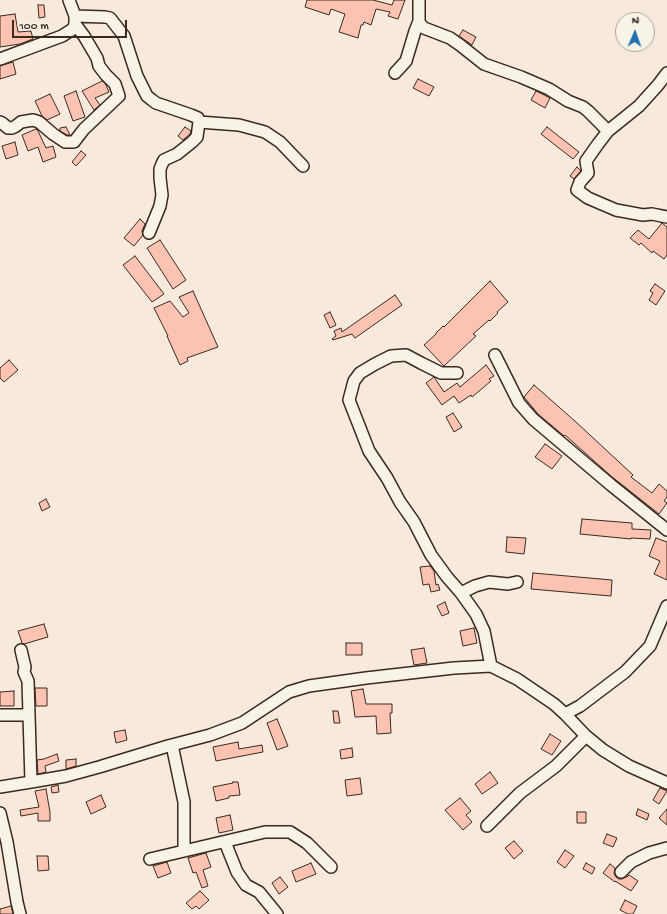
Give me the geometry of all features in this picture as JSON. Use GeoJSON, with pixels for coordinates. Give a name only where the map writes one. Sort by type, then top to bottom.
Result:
{"type":"FeatureCollection","features":[{"type":"Feature","properties":{"kind":"street"},"geometry":{"type":"LineString","coordinates":[[0,122],[8,128],[12,128],[21,122],[33,120],[40,122],[52,134],[65,142],[74,142],[84,129],[118,96],[115,84],[99,66],[75,20],[69,0]]}},
{"type":"Feature","properties":{"kind":"street"},"geometry":{"type":"LineString","coordinates":[[395,73],[406,61],[419,21],[419,0]]}},
{"type":"Feature","properties":{"kind":"street"},"geometry":{"type":"LineString","coordinates":[[75,20],[105,16],[110,18],[124,36],[137,76],[148,96],[156,102],[198,118],[199,122],[197,137],[176,154],[164,160],[162,164],[160,169],[162,195],[160,206],[149,233]]}},
{"type":"Feature","properties":{"kind":"street"},"geometry":{"type":"LineString","coordinates":[[0,59],[62,36],[73,29],[75,20]]}},
{"type":"Feature","properties":{"kind":"street"},"geometry":{"type":"LineString","coordinates":[[419,21],[424,28],[450,38],[484,64],[549,89],[568,101],[583,107],[608,131]]}},
{"type":"Feature","properties":{"kind":"street"},"geometry":{"type":"LineString","coordinates":[[667,73],[638,106],[608,131],[586,162],[588,173],[580,182],[577,190],[588,198],[616,210],[643,215],[652,214],[667,218]]}},
{"type":"Feature","properties":{"kind":"street"},"geometry":{"type":"LineString","coordinates":[[199,122],[238,125],[265,132],[280,142],[303,166]]}},
{"type":"Feature","properties":{"kind":"street"},"geometry":{"type":"LineString","coordinates":[[495,354],[519,403],[533,419],[667,530]]}},
{"type":"Feature","properties":{"kind":"street"},"geometry":{"type":"LineString","coordinates":[[457,373],[441,373],[406,355],[391,356],[360,373],[354,381],[349,400],[369,451],[388,478],[400,502],[414,522],[431,555],[447,577],[461,592],[476,614],[484,631],[491,666]]}},
{"type":"Feature","properties":{"kind":"street"},"geometry":{"type":"LineString","coordinates":[[461,592],[489,582],[508,584],[517,582]]}},
{"type":"Feature","properties":{"kind":"street"},"geometry":{"type":"LineString","coordinates":[[565,714],[580,706],[625,672],[650,646],[667,606]]}},
{"type":"Feature","properties":{"kind":"street"},"geometry":{"type":"LineString","coordinates":[[21,650],[25,667],[24,672],[28,680],[30,782]]}},
{"type":"Feature","properties":{"kind":"street"},"geometry":{"type":"LineString","coordinates":[[0,787],[66,776],[210,735],[242,723],[289,692],[309,686],[454,668],[491,666],[554,704],[602,750],[629,766],[667,783]]}},
{"type":"Feature","properties":{"kind":"street"},"geometry":{"type":"LineString","coordinates":[[574,724],[580,706]]}},
{"type":"Feature","properties":{"kind":"street"},"geometry":{"type":"LineString","coordinates":[[0,715],[29,714]]}},
{"type":"Feature","properties":{"kind":"street"},"geometry":{"type":"LineString","coordinates":[[487,826],[520,793],[556,766],[586,736]]}},
{"type":"Feature","properties":{"kind":"street"},"geometry":{"type":"LineString","coordinates":[[172,745],[184,802],[184,851]]}},
{"type":"Feature","properties":{"kind":"street"},"geometry":{"type":"LineString","coordinates":[[0,813],[7,842],[20,914]]}},
{"type":"Feature","properties":{"kind":"street"},"geometry":{"type":"LineString","coordinates":[[150,859],[265,832],[290,832],[307,843],[331,867]]}},
{"type":"Feature","properties":{"kind":"street"},"geometry":{"type":"LineString","coordinates":[[225,842],[236,872],[246,885],[259,892],[277,914]]}},
{"type":"Feature","properties":{"kind":"street"},"geometry":{"type":"LineString","coordinates":[[621,872],[631,862],[649,853],[667,848]]}},
{"type":"Feature","properties":{"kind":"building"},"geometry":{"type":"Polygon","coordinates":[[[307,0],[373,0],[392,5],[394,0],[405,0],[398,19],[388,16],[390,12],[376,9],[371,25],[364,22],[363,25],[361,25],[358,38],[339,32],[345,14],[331,9],[329,15],[305,7],[307,0]]]}},
{"type":"Feature","properties":{"kind":"building"},"geometry":{"type":"Polygon","coordinates":[[[38,5],[44,5],[45,17],[39,18],[38,5]]]}},
{"type":"Feature","properties":{"kind":"building"},"geometry":{"type":"Polygon","coordinates":[[[15,14],[18,32],[31,31],[33,39],[20,44],[0,47],[0,16],[15,14]]]}},
{"type":"Feature","properties":{"kind":"building"},"geometry":{"type":"Polygon","coordinates":[[[463,30],[476,37],[472,45],[459,36],[463,30]]]}},
{"type":"Feature","properties":{"kind":"building"},"geometry":{"type":"Polygon","coordinates":[[[13,62],[16,74],[0,79],[0,66],[13,62]]]}},
{"type":"Feature","properties":{"kind":"building"},"geometry":{"type":"Polygon","coordinates":[[[418,79],[434,87],[429,96],[413,88],[418,79]]]}},
{"type":"Feature","properties":{"kind":"building"},"geometry":{"type":"Polygon","coordinates":[[[102,81],[105,83],[109,92],[95,98],[100,105],[94,110],[82,91],[102,81]]]}},
{"type":"Feature","properties":{"kind":"building"},"geometry":{"type":"Polygon","coordinates":[[[76,91],[85,117],[73,121],[64,96],[76,91]]]}},
{"type":"Feature","properties":{"kind":"building"},"geometry":{"type":"Polygon","coordinates":[[[536,91],[550,98],[545,108],[531,100],[536,91]]]}},
{"type":"Feature","properties":{"kind":"building"},"geometry":{"type":"Polygon","coordinates":[[[50,94],[60,114],[47,120],[42,116],[35,101],[50,94]]]}},
{"type":"Feature","properties":{"kind":"building"},"geometry":{"type":"Polygon","coordinates":[[[66,127],[70,135],[60,131],[60,128],[66,127]]]}},
{"type":"Feature","properties":{"kind":"building"},"geometry":{"type":"Polygon","coordinates":[[[185,127],[191,131],[190,134],[183,140],[178,136],[185,127]]]}},
{"type":"Feature","properties":{"kind":"building"},"geometry":{"type":"Polygon","coordinates":[[[547,127],[579,152],[573,159],[541,134],[547,127]]]}},
{"type":"Feature","properties":{"kind":"building"},"geometry":{"type":"Polygon","coordinates":[[[36,129],[46,148],[53,146],[56,157],[43,162],[38,147],[28,151],[22,135],[36,129]]]}},
{"type":"Feature","properties":{"kind":"building"},"geometry":{"type":"Polygon","coordinates":[[[15,142],[18,155],[6,159],[2,146],[15,142]]]}},
{"type":"Feature","properties":{"kind":"building"},"geometry":{"type":"Polygon","coordinates":[[[81,151],[86,155],[76,166],[72,162],[81,151]]]}},
{"type":"Feature","properties":{"kind":"building"},"geometry":{"type":"Polygon","coordinates":[[[577,167],[581,171],[574,179],[570,176],[577,167]]]}},
{"type":"Feature","properties":{"kind":"building"},"geometry":{"type":"Polygon","coordinates":[[[140,219],[145,224],[142,231],[143,235],[134,246],[124,238],[140,219]]]}},
{"type":"Feature","properties":{"kind":"building"},"geometry":{"type":"Polygon","coordinates":[[[662,223],[667,227],[667,255],[664,259],[653,251],[652,253],[641,243],[639,245],[630,238],[638,230],[649,239],[662,223]]]}},
{"type":"Feature","properties":{"kind":"building"},"geometry":{"type":"Polygon","coordinates":[[[160,240],[186,280],[173,289],[147,248],[160,240]]]}},
{"type":"Feature","properties":{"kind":"building"},"geometry":{"type":"Polygon","coordinates":[[[135,256],[164,294],[152,302],[123,265],[135,256]]]}},
{"type":"Feature","properties":{"kind":"building"},"geometry":{"type":"Polygon","coordinates":[[[490,281],[508,302],[490,321],[489,320],[473,334],[476,336],[444,366],[424,345],[490,281]]]}},
{"type":"Feature","properties":{"kind":"building"},"geometry":{"type":"Polygon","coordinates":[[[655,284],[665,291],[656,305],[649,300],[653,293],[650,291],[655,284]]]}},
{"type":"Feature","properties":{"kind":"building"},"geometry":{"type":"Polygon","coordinates":[[[193,291],[218,347],[187,358],[188,361],[180,365],[154,308],[170,301],[183,317],[189,313],[179,297],[193,291]]]}},
{"type":"Feature","properties":{"kind":"building"},"geometry":{"type":"Polygon","coordinates":[[[395,295],[402,305],[355,338],[352,334],[333,340],[332,339],[336,336],[334,331],[341,328],[342,332],[395,295]]]}},
{"type":"Feature","properties":{"kind":"building"},"geometry":{"type":"Polygon","coordinates":[[[330,312],[336,325],[330,328],[324,315],[330,312]]]}},
{"type":"Feature","properties":{"kind":"building"},"geometry":{"type":"Polygon","coordinates":[[[9,360],[18,370],[4,382],[0,378],[0,368],[9,360]]]}},
{"type":"Feature","properties":{"kind":"building"},"geometry":{"type":"Polygon","coordinates":[[[486,365],[494,376],[489,379],[491,381],[472,397],[471,395],[459,403],[454,396],[442,405],[426,383],[434,377],[444,392],[457,383],[460,387],[486,365]]]}},
{"type":"Feature","properties":{"kind":"building"},"geometry":{"type":"Polygon","coordinates":[[[534,385],[633,475],[631,477],[652,493],[659,484],[667,491],[667,497],[664,501],[667,503],[659,514],[611,476],[565,435],[564,436],[538,414],[524,397],[534,385]]]}},
{"type":"Feature","properties":{"kind":"building"},"geometry":{"type":"Polygon","coordinates":[[[453,413],[462,427],[454,432],[446,417],[453,413]]]}},
{"type":"Feature","properties":{"kind":"building"},"geometry":{"type":"Polygon","coordinates":[[[545,444],[562,456],[552,469],[535,457],[545,444]]]}},
{"type":"Feature","properties":{"kind":"building"},"geometry":{"type":"Polygon","coordinates":[[[46,499],[50,507],[42,511],[39,503],[46,499]]]}},
{"type":"Feature","properties":{"kind":"building"},"geometry":{"type":"Polygon","coordinates":[[[582,519],[632,523],[632,529],[651,530],[650,539],[631,539],[580,534],[582,519]]]}},
{"type":"Feature","properties":{"kind":"building"},"geometry":{"type":"Polygon","coordinates":[[[507,537],[526,538],[524,554],[506,552],[507,537]]]}},
{"type":"Feature","properties":{"kind":"building"},"geometry":{"type":"Polygon","coordinates":[[[656,538],[667,542],[667,580],[654,574],[660,561],[649,556],[656,538]]]}},
{"type":"Feature","properties":{"kind":"building"},"geometry":{"type":"Polygon","coordinates":[[[430,566],[434,571],[436,585],[438,584],[440,590],[431,592],[429,584],[423,585],[420,567],[430,566]]]}},
{"type":"Feature","properties":{"kind":"building"},"geometry":{"type":"Polygon","coordinates":[[[533,573],[612,580],[611,596],[531,589],[533,573]]]}},
{"type":"Feature","properties":{"kind":"building"},"geometry":{"type":"Polygon","coordinates":[[[445,602],[449,613],[442,616],[437,606],[445,602]]]}},
{"type":"Feature","properties":{"kind":"building"},"geometry":{"type":"Polygon","coordinates":[[[44,624],[48,637],[24,644],[22,643],[18,631],[44,624]]]}},
{"type":"Feature","properties":{"kind":"building"},"geometry":{"type":"Polygon","coordinates":[[[474,628],[477,643],[463,646],[460,631],[474,628]]]}},
{"type":"Feature","properties":{"kind":"building"},"geometry":{"type":"Polygon","coordinates":[[[346,643],[362,643],[362,655],[346,655],[346,643]]]}},
{"type":"Feature","properties":{"kind":"building"},"geometry":{"type":"Polygon","coordinates":[[[424,648],[427,663],[414,665],[411,650],[424,648]]]}},
{"type":"Feature","properties":{"kind":"building"},"geometry":{"type":"Polygon","coordinates":[[[35,688],[47,688],[47,706],[36,706],[35,688]]]}},
{"type":"Feature","properties":{"kind":"building"},"geometry":{"type":"Polygon","coordinates":[[[363,689],[366,704],[392,704],[392,713],[390,713],[391,733],[377,734],[376,716],[355,717],[351,691],[363,689]]]}},
{"type":"Feature","properties":{"kind":"building"},"geometry":{"type":"Polygon","coordinates":[[[14,691],[14,706],[0,706],[0,692],[14,691]]]}},
{"type":"Feature","properties":{"kind":"building"},"geometry":{"type":"Polygon","coordinates":[[[333,711],[338,711],[340,723],[334,723],[333,711]]]}},
{"type":"Feature","properties":{"kind":"building"},"geometry":{"type":"Polygon","coordinates":[[[277,719],[288,746],[277,750],[267,723],[277,719]]]}},
{"type":"Feature","properties":{"kind":"building"},"geometry":{"type":"Polygon","coordinates":[[[125,730],[127,740],[116,743],[114,732],[125,730]]]}},
{"type":"Feature","properties":{"kind":"building"},"geometry":{"type":"Polygon","coordinates":[[[550,734],[561,741],[552,755],[541,749],[550,734]]]}},
{"type":"Feature","properties":{"kind":"building"},"geometry":{"type":"Polygon","coordinates":[[[238,742],[239,749],[262,745],[263,752],[216,761],[213,747],[238,742]]]}},
{"type":"Feature","properties":{"kind":"building"},"geometry":{"type":"Polygon","coordinates":[[[352,748],[353,757],[341,759],[340,750],[352,748]]]}},
{"type":"Feature","properties":{"kind":"building"},"geometry":{"type":"Polygon","coordinates":[[[57,754],[59,761],[45,766],[46,772],[38,774],[37,760],[57,754]]]}},
{"type":"Feature","properties":{"kind":"building"},"geometry":{"type":"Polygon","coordinates":[[[76,759],[76,766],[66,769],[66,760],[76,759]]]}},
{"type":"Feature","properties":{"kind":"building"},"geometry":{"type":"Polygon","coordinates":[[[490,772],[498,783],[482,794],[475,784],[490,772]]]}},
{"type":"Feature","properties":{"kind":"building"},"geometry":{"type":"Polygon","coordinates":[[[360,778],[362,794],[347,796],[345,780],[360,778]]]}},
{"type":"Feature","properties":{"kind":"building"},"geometry":{"type":"Polygon","coordinates":[[[238,782],[240,795],[229,796],[229,798],[216,801],[213,787],[238,782]]]}},
{"type":"Feature","properties":{"kind":"building"},"geometry":{"type":"Polygon","coordinates":[[[58,785],[59,792],[52,793],[51,787],[58,785]]]}},
{"type":"Feature","properties":{"kind":"building"},"geometry":{"type":"Polygon","coordinates":[[[660,788],[667,791],[659,804],[653,800],[660,788]]]}},
{"type":"Feature","properties":{"kind":"building"},"geometry":{"type":"Polygon","coordinates":[[[46,789],[50,821],[38,821],[38,813],[21,816],[20,810],[39,807],[35,791],[46,789]]]}},
{"type":"Feature","properties":{"kind":"building"},"geometry":{"type":"Polygon","coordinates":[[[101,795],[106,807],[91,814],[86,802],[101,795]]]}},
{"type":"Feature","properties":{"kind":"building"},"geometry":{"type":"Polygon","coordinates":[[[460,798],[471,811],[466,815],[472,822],[463,830],[445,810],[460,798]]]}},
{"type":"Feature","properties":{"kind":"building"},"geometry":{"type":"Polygon","coordinates":[[[638,809],[649,814],[647,820],[636,815],[638,809]]]}},
{"type":"Feature","properties":{"kind":"building"},"geometry":{"type":"Polygon","coordinates":[[[667,809],[667,825],[659,818],[667,809]]]}},
{"type":"Feature","properties":{"kind":"building"},"geometry":{"type":"Polygon","coordinates":[[[577,812],[586,812],[586,823],[577,823],[577,812]]]}},
{"type":"Feature","properties":{"kind":"building"},"geometry":{"type":"Polygon","coordinates":[[[230,815],[233,830],[219,833],[216,818],[230,815]]]}},
{"type":"Feature","properties":{"kind":"building"},"geometry":{"type":"Polygon","coordinates":[[[607,834],[617,838],[613,847],[603,843],[607,834]]]}},
{"type":"Feature","properties":{"kind":"building"},"geometry":{"type":"Polygon","coordinates":[[[514,841],[523,851],[514,859],[505,848],[514,841]]]}},
{"type":"Feature","properties":{"kind":"building"},"geometry":{"type":"Polygon","coordinates":[[[565,850],[574,856],[565,868],[557,862],[565,850]]]}},
{"type":"Feature","properties":{"kind":"building"},"geometry":{"type":"Polygon","coordinates":[[[206,853],[211,867],[203,870],[208,886],[202,888],[196,872],[193,873],[188,858],[206,853]]]}},
{"type":"Feature","properties":{"kind":"building"},"geometry":{"type":"Polygon","coordinates":[[[37,856],[48,856],[49,870],[38,871],[37,856]]]}},
{"type":"Feature","properties":{"kind":"building"},"geometry":{"type":"Polygon","coordinates":[[[167,862],[171,873],[158,878],[153,866],[167,862]]]}},
{"type":"Feature","properties":{"kind":"building"},"geometry":{"type":"Polygon","coordinates":[[[311,863],[316,874],[296,882],[292,871],[311,863]]]}},
{"type":"Feature","properties":{"kind":"building"},"geometry":{"type":"Polygon","coordinates":[[[586,863],[595,868],[592,874],[583,869],[586,863]]]}},
{"type":"Feature","properties":{"kind":"building"},"geometry":{"type":"Polygon","coordinates":[[[610,864],[615,868],[614,873],[619,879],[629,875],[638,881],[631,891],[603,873],[610,864]]]}},
{"type":"Feature","properties":{"kind":"building"},"geometry":{"type":"Polygon","coordinates":[[[280,877],[288,887],[279,894],[272,883],[280,877]]]}},
{"type":"Feature","properties":{"kind":"building"},"geometry":{"type":"Polygon","coordinates":[[[200,891],[209,900],[199,909],[196,906],[192,909],[186,903],[200,891]]]}},
{"type":"Feature","properties":{"kind":"building"},"geometry":{"type":"Polygon","coordinates":[[[625,900],[637,906],[633,914],[628,914],[620,910],[625,900]]]}},
{"type":"Feature","properties":{"kind":"building"},"geometry":{"type":"Polygon","coordinates":[[[11,906],[13,914],[0,914],[0,909],[11,906]]]}}]}
